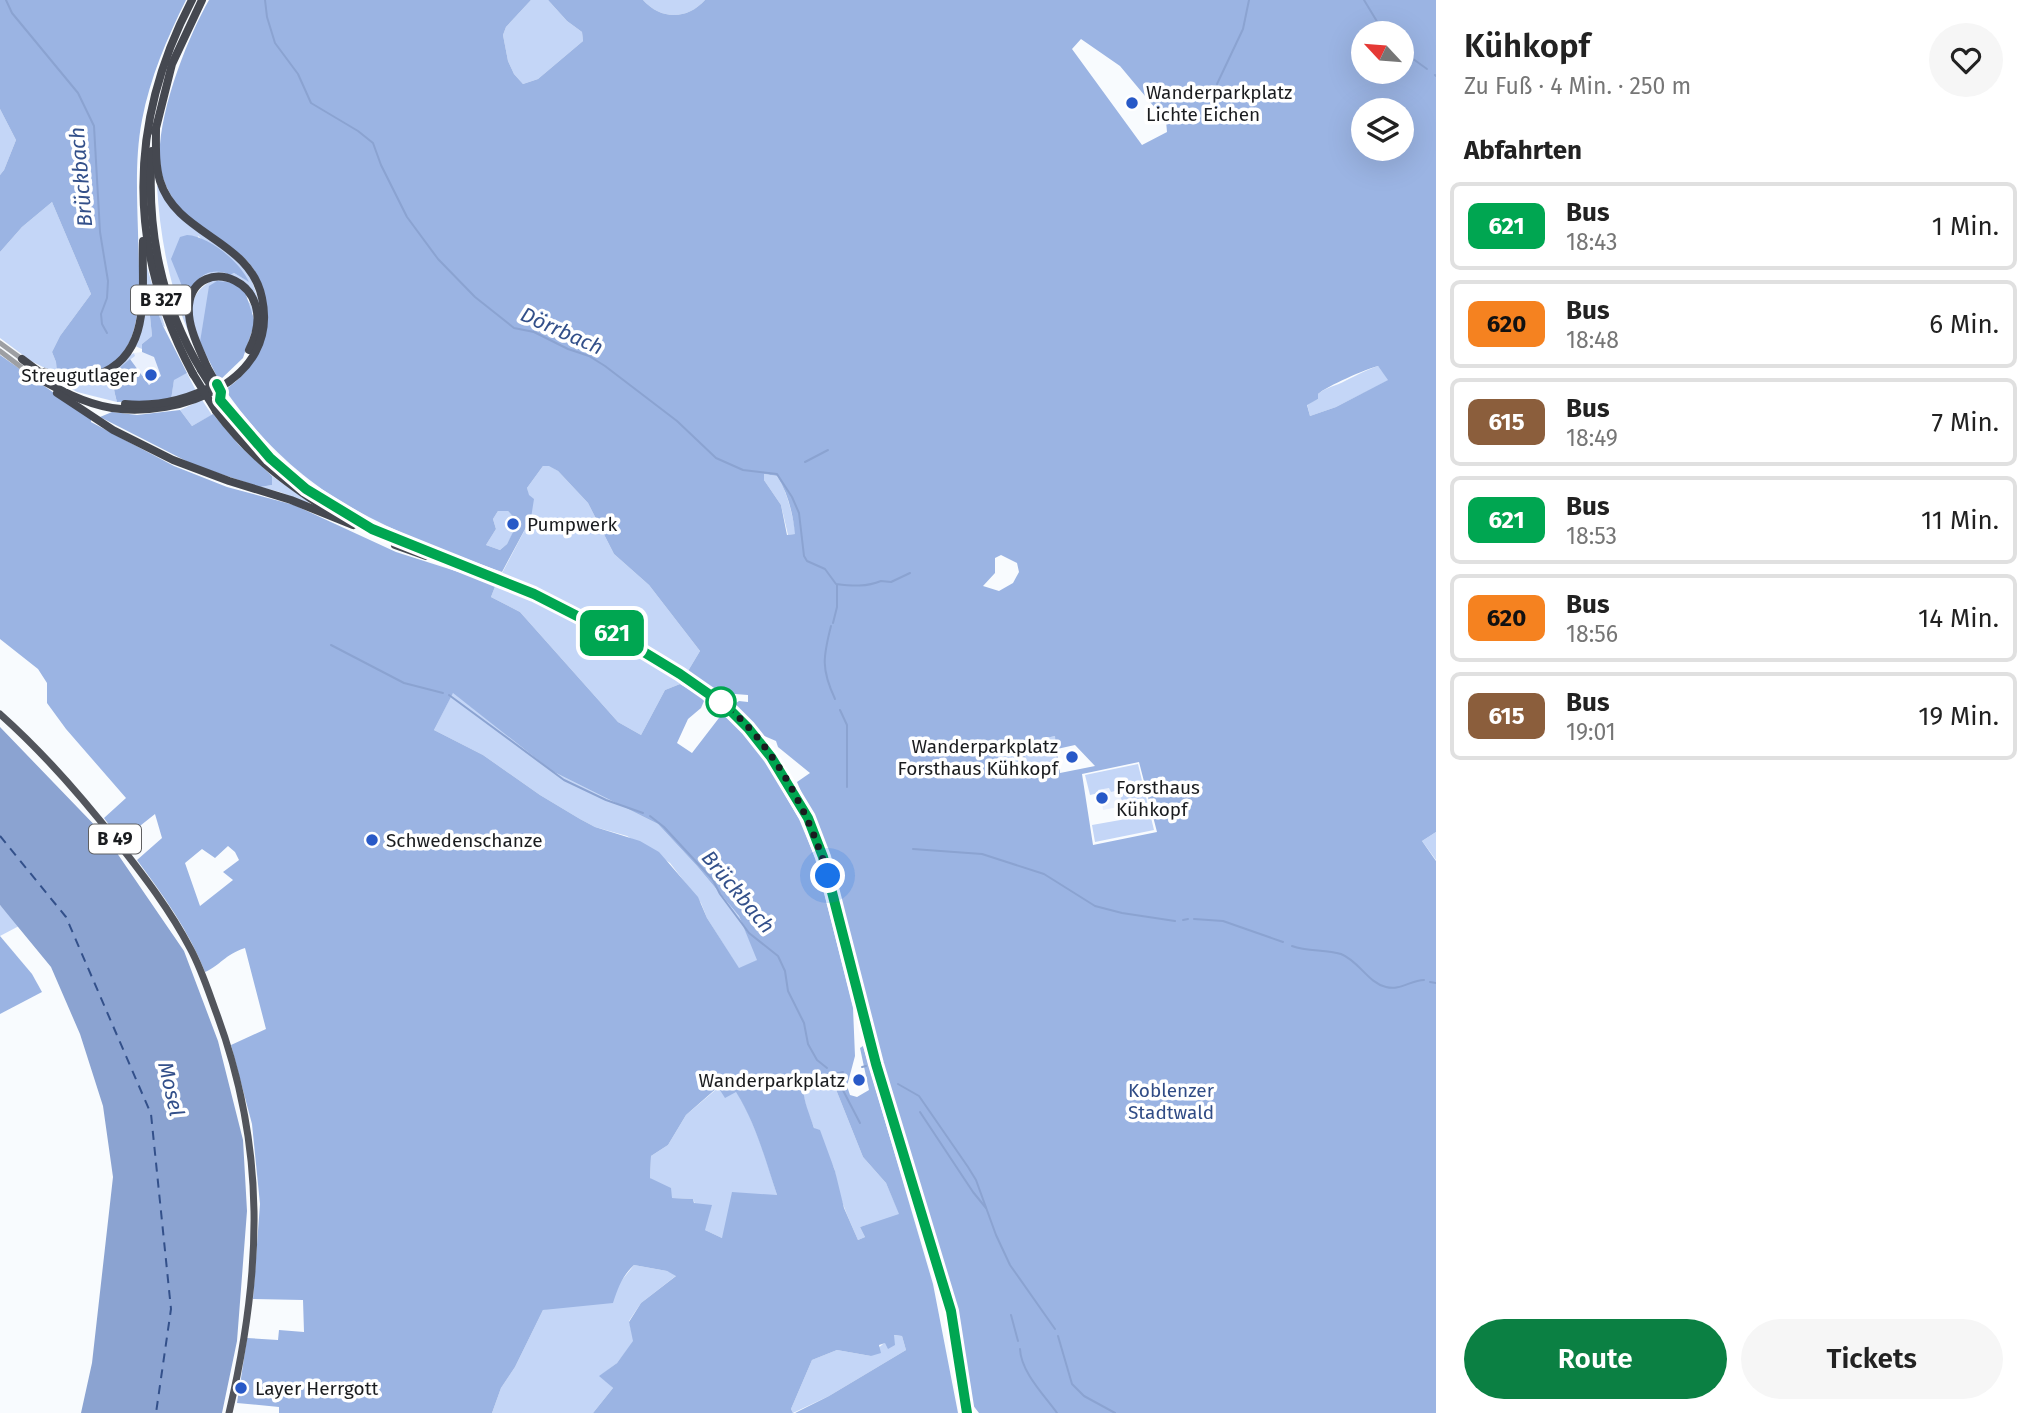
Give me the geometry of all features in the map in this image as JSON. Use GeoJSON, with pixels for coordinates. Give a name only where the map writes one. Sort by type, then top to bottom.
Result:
{"type":"FeatureCollection","features":[{"type":"Feature","properties":{"kind":"highway","name":"B 327"},"geometry":{"type":"LineString","coordinates":[[192,0],[164,62],[147,128],[143,174],[145,221],[152,266],[164,309],[220,406],[263,464],[302,494],[353,525],[416,553],[489,576]]}},
{"type":"Feature","properties":{"kind":"highway","name":"B 327"},"geometry":{"type":"LineString","coordinates":[[200,370],[178,326],[158,261],[152,227],[150,180],[156,128],[172,64],[189,22],[202,0]]}},
{"type":"Feature","properties":{"kind":"highway"},"geometry":{"type":"LineString","coordinates":[[29,373],[58,390],[92,403],[120,409],[149,410],[183,404],[213,393],[238,375],[256,348],[264,320],[258,285],[238,255],[196,227],[173,206],[160,177],[156,156],[156,128]]}},
{"type":"Feature","properties":{"kind":"highway"},"geometry":{"type":"LineString","coordinates":[[22,359],[48,373],[74,379],[99,374],[116,365],[127,353],[139,329],[142,315],[145,221]]}},
{"type":"Feature","properties":{"kind":"highway"},"geometry":{"type":"LineString","coordinates":[[22,359],[60,386],[111,403],[148,404],[196,394],[223,381],[234,372],[251,346],[256,332],[258,320],[254,299],[243,284],[228,277],[204,281],[190,300],[190,322],[200,370]]}},
{"type":"Feature","properties":{"kind":"highway"},"geometry":{"type":"LineString","coordinates":[[29,373],[94,418],[142,446],[203,472],[291,500],[353,525]]}},
{"type":"Feature","properties":{"kind":"highway","name":"B 327"},"geometry":{"type":"LineString","coordinates":[[220,406],[270,458],[316,495],[372,529],[489,576]]}},
{"type":"Feature","properties":{"kind":"main road","name":"B 327"},"geometry":{"type":"LineString","coordinates":[[489,576],[587,620],[715,697],[748,728],[797,796],[823,857],[872,1052],[942,1277],[951,1311],[967,1413]]}},
{"type":"Feature","properties":{"kind":"main road","name":"B 49"},"geometry":{"type":"LineString","coordinates":[[0,715],[48,760],[75,790],[130,858],[172,917],[206,983],[228,1042],[248,1124],[255,1205],[251,1290],[229,1413]]}},
{"type":"Feature","properties":{"kind":"street"},"geometry":{"type":"LineString","coordinates":[[0,343],[22,359]]}},
{"type":"Feature","properties":{"kind":"street"},"geometry":{"type":"LineString","coordinates":[[0,351],[29,373]]}},
{"type":"Feature","properties":{"kind":"shaded area"},"geometry":{"type":"Polygon","coordinates":[[[531,0],[548,0],[567,21],[582,32],[583,41],[538,79],[523,84],[508,61],[503,35],[506,27],[531,0]]]}},
{"type":"Feature","properties":{"kind":"shaded area"},"geometry":{"type":"Polygon","coordinates":[[[643,0],[705,0],[690,11],[674,15],[658,11],[643,0]]]}},
{"type":"Feature","properties":{"kind":"shaded area"},"geometry":{"type":"Polygon","coordinates":[[[0,109],[16,140],[0,175],[0,109]]]}},
{"type":"Feature","properties":{"kind":"shaded area"},"geometry":{"type":"Polygon","coordinates":[[[161,185],[217,243],[248,270],[262,310],[249,290],[230,275],[234,273],[248,281],[198,236],[188,291],[210,272],[220,270],[227,275],[196,285],[188,331],[163,242],[157,186],[161,185]]]}},
{"type":"Feature","properties":{"kind":"shaded area"},"geometry":{"type":"Polygon","coordinates":[[[52,202],[91,294],[60,336],[52,352],[57,374],[31,361],[0,338],[0,252],[22,227],[52,202]]]}},
{"type":"Feature","properties":{"kind":"shaded area"},"geometry":{"type":"Polygon","coordinates":[[[146,264],[165,327],[152,298],[149,306],[152,336],[142,344],[142,349],[135,346],[144,316],[146,264]]]}},
{"type":"Feature","properties":{"kind":"shaded area"},"geometry":{"type":"Polygon","coordinates":[[[215,279],[232,280],[255,310],[207,362],[194,327],[192,305],[203,287],[215,279]]]}},
{"type":"Feature","properties":{"kind":"shaded area"},"geometry":{"type":"Polygon","coordinates":[[[142,352],[154,357],[162,376],[149,385],[130,359],[135,356],[134,353],[142,352]]]}},
{"type":"Feature","properties":{"kind":"shaded area"},"geometry":{"type":"Polygon","coordinates":[[[134,353],[135,356],[118,370],[114,380],[117,402],[77,392],[54,379],[89,380],[134,353]]]}},
{"type":"Feature","properties":{"kind":"shaded area"},"geometry":{"type":"Polygon","coordinates":[[[1378,366],[1389,380],[1336,407],[1310,416],[1307,404],[1318,399],[1318,394],[1378,366]]]}},
{"type":"Feature","properties":{"kind":"shaded area"},"geometry":{"type":"Polygon","coordinates":[[[187,373],[196,391],[171,400],[174,379],[187,373]]]}},
{"type":"Feature","properties":{"kind":"shaded area"},"geometry":{"type":"Polygon","coordinates":[[[202,400],[212,415],[192,426],[180,410],[202,400]]]}},
{"type":"Feature","properties":{"kind":"shaded area"},"geometry":{"type":"Polygon","coordinates":[[[549,465],[588,503],[614,554],[649,585],[700,651],[688,671],[572,605],[501,575],[531,518],[527,488],[543,466],[549,465]]]}},
{"type":"Feature","properties":{"kind":"shaded area"},"geometry":{"type":"Polygon","coordinates":[[[764,474],[777,476],[781,483],[796,534],[788,535],[781,505],[764,480],[764,474]]]}},
{"type":"Feature","properties":{"kind":"shaded area"},"geometry":{"type":"Polygon","coordinates":[[[272,476],[309,502],[260,487],[272,485],[272,476]]]}},
{"type":"Feature","properties":{"kind":"shaded area"},"geometry":{"type":"Polygon","coordinates":[[[498,511],[508,511],[519,522],[507,544],[500,550],[486,545],[496,529],[493,519],[498,511]]]}},
{"type":"Feature","properties":{"kind":"shaded area"},"geometry":{"type":"Polygon","coordinates":[[[496,584],[571,616],[682,681],[665,690],[641,735],[618,722],[520,612],[491,597],[496,584]]]}},
{"type":"Feature","properties":{"kind":"shaded area"},"geometry":{"type":"Polygon","coordinates":[[[453,692],[552,771],[658,824],[739,916],[758,960],[739,969],[707,918],[701,903],[670,863],[627,836],[595,827],[580,819],[483,755],[434,730],[453,692]]]}},
{"type":"Feature","properties":{"kind":"shaded area"},"geometry":{"type":"Polygon","coordinates":[[[1055,736],[1057,772],[1025,779],[1023,743],[1055,736]]]}},
{"type":"Feature","properties":{"kind":"shaded area"},"geometry":{"type":"Polygon","coordinates":[[[1021,746],[1023,776],[997,779],[1000,748],[1021,746]]]}},
{"type":"Feature","properties":{"kind":"shaded area"},"geometry":{"type":"Polygon","coordinates":[[[1138,764],[1154,830],[1095,842],[1092,825],[1126,819],[1119,790],[1111,792],[1109,788],[1090,795],[1085,775],[1138,764]]]}},
{"type":"Feature","properties":{"kind":"shaded area"},"geometry":{"type":"Polygon","coordinates":[[[1110,787],[1119,790],[1123,806],[1103,810],[1102,802],[1108,801],[1107,793],[1099,793],[1098,790],[1110,787]]]}},
{"type":"Feature","properties":{"kind":"shaded area"},"geometry":{"type":"Polygon","coordinates":[[[1436,832],[1436,860],[1422,841],[1436,832]]]}},
{"type":"Feature","properties":{"kind":"shaded area"},"geometry":{"type":"Polygon","coordinates":[[[0,905],[19,926],[0,936],[0,905]]]}},
{"type":"Feature","properties":{"kind":"shaded area"},"geometry":{"type":"Polygon","coordinates":[[[818,1071],[835,1087],[863,1157],[886,1183],[900,1215],[860,1227],[865,1237],[858,1240],[840,1196],[834,1168],[812,1123],[804,1098],[805,1076],[818,1071]]]}},
{"type":"Feature","properties":{"kind":"shaded area"},"geometry":{"type":"Polygon","coordinates":[[[719,1087],[736,1091],[743,1103],[760,1142],[777,1195],[722,1238],[705,1230],[693,1199],[671,1198],[650,1178],[651,1156],[668,1145],[686,1115],[719,1087]]]}},
{"type":"Feature","properties":{"kind":"shaded area"},"geometry":{"type":"Polygon","coordinates":[[[634,1265],[677,1275],[641,1303],[629,1321],[634,1341],[617,1363],[600,1376],[613,1388],[593,1413],[492,1413],[501,1388],[515,1367],[543,1310],[618,1285],[634,1265]]]}},
{"type":"Feature","properties":{"kind":"shaded area"},"geometry":{"type":"Polygon","coordinates":[[[893,1335],[902,1336],[906,1350],[829,1396],[793,1413],[791,1409],[812,1360],[837,1350],[871,1356],[893,1335]]]}},
{"type":"Feature","properties":{"kind":"green space"},"geometry":{"type":"Polygon","coordinates":[[[0,0],[186,0],[154,74],[140,134],[137,176],[139,283],[134,331],[125,351],[110,365],[88,374],[57,374],[52,352],[60,336],[91,294],[52,202],[22,227],[0,252],[0,175],[16,140],[0,109],[0,0]]]}},
{"type":"Feature","properties":{"kind":"green space","name":"Koblenzer Stadtwald"},"geometry":{"type":"Polygon","coordinates":[[[209,0],[531,0],[506,27],[503,35],[508,61],[523,84],[538,79],[583,41],[582,32],[567,21],[548,0],[643,0],[658,11],[674,15],[690,11],[705,0],[1436,0],[1436,832],[1422,841],[1436,861],[1436,1413],[979,1413],[972,1404],[955,1302],[877,1046],[825,847],[797,782],[810,773],[778,747],[776,741],[762,735],[733,705],[739,701],[748,702],[748,695],[735,694],[729,699],[688,671],[700,651],[649,585],[614,554],[588,503],[558,471],[543,466],[527,488],[534,499],[531,518],[502,572],[382,524],[348,505],[315,484],[284,458],[254,427],[225,390],[248,369],[255,354],[260,302],[259,281],[244,257],[198,226],[180,208],[166,186],[160,160],[165,113],[190,38],[209,0]],[[1081,39],[1072,49],[1142,145],[1167,132],[1166,121],[1120,66],[1081,39]],[[1378,366],[1318,394],[1318,399],[1307,405],[1310,416],[1336,407],[1388,380],[1378,366]],[[764,474],[764,480],[781,505],[787,535],[795,534],[789,504],[777,476],[764,474]],[[498,511],[493,519],[496,529],[486,545],[500,550],[507,544],[518,522],[508,511],[498,511]],[[1001,555],[995,558],[995,573],[983,586],[999,591],[1013,583],[1019,572],[1017,563],[1001,555]],[[1055,736],[1024,743],[1026,778],[1057,772],[1055,736]],[[1075,745],[1057,749],[1060,773],[1095,766],[1075,745]],[[1020,746],[1000,748],[997,779],[1023,776],[1020,746]],[[1139,762],[1082,774],[1093,845],[1157,832],[1139,762]]]}},
{"type":"Feature","properties":{"kind":"green space"},"geometry":{"type":"Polygon","coordinates":[[[187,235],[205,240],[223,251],[239,266],[249,282],[234,273],[230,275],[211,272],[201,277],[188,292],[182,286],[171,259],[180,237],[187,235]]]}},
{"type":"Feature","properties":{"kind":"green space"},"geometry":{"type":"Polygon","coordinates":[[[217,281],[235,283],[245,292],[255,322],[243,358],[219,381],[200,342],[209,286],[217,281]]]}},
{"type":"Feature","properties":{"kind":"green space"},"geometry":{"type":"Polygon","coordinates":[[[152,297],[163,326],[187,373],[174,380],[171,400],[117,402],[114,377],[130,359],[149,385],[161,376],[154,357],[142,352],[142,344],[152,336],[149,306],[152,297]]]}},
{"type":"Feature","properties":{"kind":"green space"},"geometry":{"type":"Polygon","coordinates":[[[0,355],[91,419],[91,422],[174,466],[227,487],[294,505],[396,552],[496,584],[491,597],[520,612],[618,722],[641,735],[665,690],[680,684],[700,696],[704,701],[701,708],[688,719],[677,743],[692,753],[722,714],[742,730],[766,762],[799,819],[816,860],[853,1008],[855,1056],[847,1086],[850,1095],[857,1097],[869,1090],[860,1048],[863,1046],[933,1284],[958,1413],[795,1413],[906,1350],[902,1336],[894,1335],[895,1345],[888,1349],[885,1343],[879,1345],[881,1353],[871,1356],[837,1350],[812,1360],[791,1409],[793,1413],[593,1413],[613,1388],[599,1376],[617,1363],[633,1341],[629,1322],[641,1303],[676,1276],[667,1271],[634,1265],[623,1278],[613,1303],[543,1310],[515,1367],[501,1388],[492,1413],[279,1413],[279,1407],[237,1403],[239,1390],[242,1391],[243,1386],[240,1385],[247,1338],[278,1340],[279,1330],[304,1332],[303,1300],[253,1299],[260,1204],[252,1124],[231,1045],[266,1029],[245,948],[205,972],[166,900],[137,860],[162,838],[155,814],[121,841],[104,818],[126,798],[47,703],[47,683],[38,669],[0,639],[0,355]],[[453,693],[434,730],[483,755],[580,819],[595,827],[640,841],[659,852],[698,897],[707,918],[739,968],[757,960],[739,916],[658,824],[552,771],[453,693]],[[228,846],[215,858],[202,849],[185,863],[200,906],[233,880],[223,872],[239,860],[228,846]],[[818,1072],[805,1076],[803,1089],[807,1109],[814,1128],[820,1130],[835,1171],[844,1208],[858,1240],[865,1237],[860,1227],[899,1214],[886,1183],[863,1157],[835,1087],[818,1072]],[[718,1087],[686,1115],[668,1145],[651,1156],[650,1178],[671,1188],[672,1198],[693,1199],[694,1203],[712,1205],[705,1230],[722,1238],[732,1192],[777,1195],[755,1129],[736,1092],[725,1098],[718,1087]]]}},
{"type":"Feature","properties":{"kind":"green space"},"geometry":{"type":"Polygon","coordinates":[[[180,410],[192,426],[213,414],[239,445],[272,476],[272,485],[260,487],[194,465],[100,417],[112,412],[137,415],[180,410]]]}},
{"type":"Feature","properties":{"kind":"green space"},"geometry":{"type":"Polygon","coordinates":[[[0,936],[32,974],[42,992],[0,1014],[0,936]]]}},
{"type":"Feature","properties":{"kind":"water","name":"Mosel"},"geometry":{"type":"Polygon","coordinates":[[[0,727],[106,837],[184,951],[218,1041],[243,1140],[247,1211],[237,1341],[222,1413],[81,1413],[92,1363],[113,1177],[103,1106],[80,1034],[51,967],[0,905],[0,727]]]}},
{"type":"Feature","properties":{"kind":"waterway","name":"Brückbach"},"geometry":{"type":"LineString","coordinates":[[6,0],[12,13],[78,93],[94,126],[100,232],[108,281],[107,298],[101,314],[107,333]]}},
{"type":"Feature","properties":{"kind":"waterway","name":"Dörrbach"},"geometry":{"type":"LineString","coordinates":[[265,0],[275,43],[298,74],[311,103],[373,143],[407,217],[438,259],[475,297],[514,328],[534,332],[589,356],[605,366],[677,421],[716,458],[743,470],[777,474],[799,513],[804,556],[807,561],[825,569],[836,584],[859,586],[881,581],[891,582],[910,573]]}},
{"type":"Feature","properties":{"kind":"waterway"},"geometry":{"type":"LineString","coordinates":[[1217,84],[1243,29],[1249,0]]}},
{"type":"Feature","properties":{"kind":"waterway"},"geometry":{"type":"LineString","coordinates":[[1364,0],[1377,21]]}},
{"type":"Feature","properties":{"kind":"waterway"},"geometry":{"type":"LineString","coordinates":[[1414,60],[1427,69]]}},
{"type":"Feature","properties":{"kind":"waterway"},"geometry":{"type":"LineString","coordinates":[[805,462],[828,450]]}},
{"type":"Feature","properties":{"kind":"waterway"},"geometry":{"type":"LineString","coordinates":[[833,623],[837,607],[837,585]]}},
{"type":"Feature","properties":{"kind":"waterway"},"geometry":{"type":"LineString","coordinates":[[831,626],[826,646],[825,671],[835,699]]}},
{"type":"Feature","properties":{"kind":"waterway","name":"Brückbach"},"geometry":{"type":"LineString","coordinates":[[331,645],[404,683],[443,693]]}},
{"type":"Feature","properties":{"kind":"waterway","name":"Brückbach"},"geometry":{"type":"LineString","coordinates":[[449,695],[564,780],[606,800],[643,813]]}},
{"type":"Feature","properties":{"kind":"waterway"},"geometry":{"type":"LineString","coordinates":[[840,710],[847,725],[847,787]]}},
{"type":"Feature","properties":{"kind":"waterway","name":"Brückbach"},"geometry":{"type":"LineString","coordinates":[[650,816],[664,827],[713,880],[749,933],[778,956],[785,971],[788,991],[804,1023],[808,1044],[817,1060],[827,1068]]}},
{"type":"Feature","properties":{"kind":"waterway"},"geometry":{"type":"LineString","coordinates":[[913,849],[982,854],[1044,874],[1095,906],[1175,921]]}},
{"type":"Feature","properties":{"kind":"waterway"},"geometry":{"type":"LineString","coordinates":[[1183,920],[1188,919]]}},
{"type":"Feature","properties":{"kind":"waterway"},"geometry":{"type":"LineString","coordinates":[[1194,919],[1223,921],[1283,942]]}},
{"type":"Feature","properties":{"kind":"waterway"},"geometry":{"type":"LineString","coordinates":[[1292,946],[1341,954],[1374,981],[1386,987],[1396,988],[1424,980]]}},
{"type":"Feature","properties":{"kind":"waterway"},"geometry":{"type":"LineString","coordinates":[[1430,982],[1436,983]]}},
{"type":"Feature","properties":{"kind":"waterway"},"geometry":{"type":"LineString","coordinates":[[862,1067],[866,1066]]}},
{"type":"Feature","properties":{"kind":"waterway","name":"Brückbach"},"geometry":{"type":"LineString","coordinates":[[834,1074],[843,1072]]}},
{"type":"Feature","properties":{"kind":"waterway","name":"Brückbach"},"geometry":{"type":"LineString","coordinates":[[834,1073],[860,1123]]}},
{"type":"Feature","properties":{"kind":"waterway"},"geometry":{"type":"LineString","coordinates":[[898,1084],[919,1096],[968,1167],[976,1180],[1010,1265],[1055,1329]]}},
{"type":"Feature","properties":{"kind":"waterway"},"geometry":{"type":"LineString","coordinates":[[920,1112],[986,1208]]}},
{"type":"Feature","properties":{"kind":"waterway"},"geometry":{"type":"LineString","coordinates":[[1011,1315],[1018,1341]]}},
{"type":"Feature","properties":{"kind":"waterway"},"geometry":{"type":"LineString","coordinates":[[1058,1336],[1072,1384],[1084,1396],[1115,1413]]}},
{"type":"Feature","properties":{"kind":"waterway"},"geometry":{"type":"LineString","coordinates":[[1020,1349],[1029,1375],[1057,1413]]}},
{"type":"Feature","properties":{"kind":"ferry route"},"geometry":{"type":"LineString","coordinates":[[0,836],[66,917],[151,1114],[171,1309],[156,1413]]}},
{"type":"Feature","properties":{"kind":"bus line","name":"621"},"geometry":{"type":"LineString","coordinates":[[217,384],[221,392],[220,400],[234,418],[270,458],[306,489],[372,529],[534,594],[624,640],[715,697],[738,717],[771,757],[797,796],[816,835],[823,857],[876,1064],[951,1311],[967,1413]]}},
{"type":"Feature","properties":{"kind":"place","name":"Wanderparkplatz Lichte Eichen"},"geometry":{"type":"Point","coordinates":[1132,103]}},
{"type":"Feature","properties":{"kind":"place","name":"Streugutlager"},"geometry":{"type":"Point","coordinates":[151,375]}},
{"type":"Feature","properties":{"kind":"place","name":"Pumpwerk"},"geometry":{"type":"Point","coordinates":[513,524]}},
{"type":"Feature","properties":{"kind":"place","name":"Wanderparkplatz Forsthaus Kühkopf"},"geometry":{"type":"Point","coordinates":[1072,757]}},
{"type":"Feature","properties":{"kind":"place","name":"Forsthaus Kühkopf"},"geometry":{"type":"Point","coordinates":[1102,798]}},
{"type":"Feature","properties":{"kind":"place","name":"Schwedenschanze"},"geometry":{"type":"Point","coordinates":[372,840]}},
{"type":"Feature","properties":{"kind":"place","name":"Wanderparkplatz"},"geometry":{"type":"Point","coordinates":[859,1080]}},
{"type":"Feature","properties":{"kind":"place","name":"Layer Herrgott"},"geometry":{"type":"Point","coordinates":[241,1388]}},
{"type":"Feature","properties":{"kind":"route"},"geometry":{"type":"LineString","coordinates":[[721,702],[748,728],[797,796],[816,835],[828,876]]}}]}
